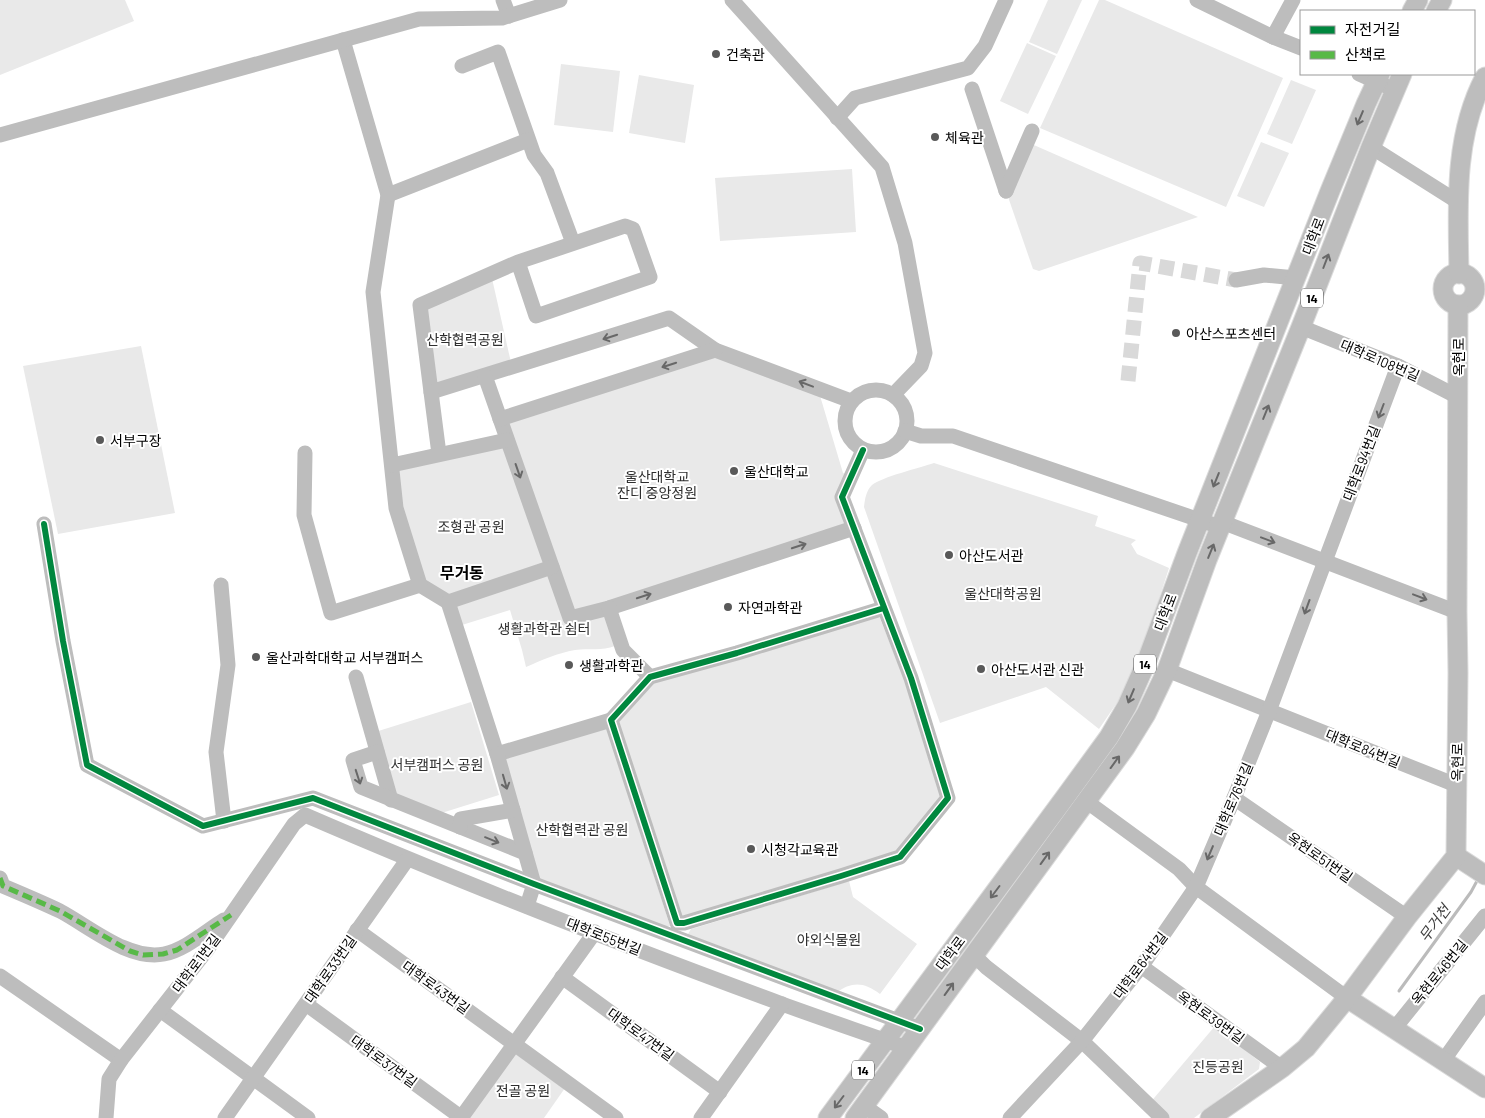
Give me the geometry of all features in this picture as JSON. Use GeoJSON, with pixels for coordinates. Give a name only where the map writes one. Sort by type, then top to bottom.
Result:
{"type":"FeatureCollection","features":[{"type":"Feature","properties":{"kind":"main road"},"geometry":{"type":"LineString","coordinates":[[1459,274],[1458,202],[1466,131],[1471,108],[1485,77]]}},
{"type":"Feature","properties":{"kind":"main road","name":"대학로"},"geometry":{"type":"LineString","coordinates":[[828,1118],[1109,737],[1127,706],[1146,663],[1200,520],[1340,167],[1378,78]]}},
{"type":"Feature","properties":{"kind":"main road","name":"대학로"},"geometry":{"type":"LineString","coordinates":[[859,1112],[1125,748],[1146,714],[1167,670],[1221,525],[1398,82]]}},
{"type":"Feature","properties":{"kind":"main road"},"geometry":{"type":"LineString","coordinates":[[1459,274],[1468,277],[1481,286],[1471,299],[1458,305],[1448,301],[1443,292],[1445,281],[1448,277],[1459,274]]}},
{"type":"Feature","properties":{"kind":"main road","name":"옥현로"},"geometry":{"type":"LineString","coordinates":[[1210,1118],[1282,1068],[1306,1048],[1347,998],[1407,917],[1470,866],[1456,785],[1458,673],[1458,305]]}},
{"type":"Feature","properties":{"kind":"main road"},"geometry":{"type":"LineString","coordinates":[[1234,434],[1228,456],[1228,462],[1233,467],[1241,466],[1254,442]]}},
{"type":"Feature","properties":{"kind":"main road"},"geometry":{"type":"LineString","coordinates":[[1170,599],[1181,581],[1188,575],[1191,576],[1194,586],[1190,606]]}},
{"type":"Feature","properties":{"kind":"main road"},"geometry":{"type":"LineString","coordinates":[[1347,998],[1485,1088]]}},
{"type":"Feature","properties":{"kind":"street"},"geometry":{"type":"LineString","coordinates":[[503,0],[509,16]]}},
{"type":"Feature","properties":{"kind":"street"},"geometry":{"type":"LineString","coordinates":[[0,135],[418,19],[502,18],[560,0]]}},
{"type":"Feature","properties":{"kind":"street"},"geometry":{"type":"LineString","coordinates":[[732,0],[882,167],[905,244],[925,353],[922,366],[893,395]]}},
{"type":"Feature","properties":{"kind":"street"},"geometry":{"type":"LineString","coordinates":[[837,118],[855,98],[968,68],[985,46],[1006,0]]}},
{"type":"Feature","properties":{"kind":"street"},"geometry":{"type":"LineString","coordinates":[[1197,0],[1273,37],[1300,48]]}},
{"type":"Feature","properties":{"kind":"street"},"geometry":{"type":"LineString","coordinates":[[1273,37],[1292,0]]}},
{"type":"Feature","properties":{"kind":"street"},"geometry":{"type":"LineString","coordinates":[[343,40],[388,196],[373,292],[396,508],[420,584],[448,602],[497,754],[534,884],[527,906]]}},
{"type":"Feature","properties":{"kind":"street"},"geometry":{"type":"LineString","coordinates":[[462,66],[498,52],[528,140],[534,155],[547,173],[573,244]]}},
{"type":"Feature","properties":{"kind":"street"},"geometry":{"type":"LineString","coordinates":[[1364,75],[1398,82]]}},
{"type":"Feature","properties":{"kind":"street"},"geometry":{"type":"LineString","coordinates":[[972,89],[1006,191],[1032,131]]}},
{"type":"Feature","properties":{"kind":"street"},"geometry":{"type":"LineString","coordinates":[[388,196],[528,140]]}},
{"type":"Feature","properties":{"kind":"street"},"geometry":{"type":"LineString","coordinates":[[1371,147],[1458,202]]}},
{"type":"Feature","properties":{"kind":"street"},"geometry":{"type":"LineString","coordinates":[[439,454],[420,305],[518,262],[625,226],[633,229],[650,277],[536,316],[518,262]]}},
{"type":"Feature","properties":{"kind":"street"},"geometry":{"type":"LineString","coordinates":[[1236,280],[1264,276],[1296,278]]}},
{"type":"Feature","properties":{"kind":"street"},"geometry":{"type":"LineString","coordinates":[[431,392],[669,318],[715,350],[851,401]]}},
{"type":"Feature","properties":{"kind":"street","name":"대학로108번길"},"geometry":{"type":"LineString","coordinates":[[1300,327],[1398,366],[1458,397]]}},
{"type":"Feature","properties":{"kind":"street"},"geometry":{"type":"LineString","coordinates":[[500,419],[715,350]]}},
{"type":"Feature","properties":{"kind":"street","name":"대학로94번길"},"geometry":{"type":"LineString","coordinates":[[1324,561],[1398,366]]}},
{"type":"Feature","properties":{"kind":"street"},"geometry":{"type":"LineString","coordinates":[[485,376],[570,618],[609,608],[854,528]]}},
{"type":"Feature","properties":{"kind":"street"},"geometry":{"type":"LineString","coordinates":[[870,390],[880,390],[893,395],[904,406],[907,415],[907,425],[899,443],[890,449],[879,452],[868,452],[858,448],[850,440],[845,430],[846,409],[851,401],[860,394],[870,390]]}},
{"type":"Feature","properties":{"kind":"street"},"geometry":{"type":"LineString","coordinates":[[905,431],[921,436],[953,436],[1200,520],[1221,525],[1324,561],[1457,612]]}},
{"type":"Feature","properties":{"kind":"street"},"geometry":{"type":"LineString","coordinates":[[392,465],[507,440]]}},
{"type":"Feature","properties":{"kind":"street"},"geometry":{"type":"LineString","coordinates":[[677,922],[684,923],[900,857],[948,798],[911,678],[842,497],[864,450]]}},
{"type":"Feature","properties":{"kind":"street"},"geometry":{"type":"LineString","coordinates":[[305,453],[304,515],[331,613],[420,584]]}},
{"type":"Feature","properties":{"kind":"street"},"geometry":{"type":"LineString","coordinates":[[44,524],[63,641],[87,765],[203,826],[313,798],[534,884],[920,1029]]}},
{"type":"Feature","properties":{"kind":"street"},"geometry":{"type":"LineString","coordinates":[[1269,711],[1324,561]]}},
{"type":"Feature","properties":{"kind":"street"},"geometry":{"type":"LineString","coordinates":[[448,602],[552,568]]}},
{"type":"Feature","properties":{"kind":"street"},"geometry":{"type":"LineString","coordinates":[[221,585],[228,665],[216,752],[224,821]]}},
{"type":"Feature","properties":{"kind":"street"},"geometry":{"type":"LineString","coordinates":[[609,608],[623,650],[650,677]]}},
{"type":"Feature","properties":{"kind":"street"},"geometry":{"type":"LineString","coordinates":[[497,754],[611,720],[650,677],[737,653],[884,608]]}},
{"type":"Feature","properties":{"kind":"street","name":"대학로84번길"},"geometry":{"type":"LineString","coordinates":[[1167,670],[1456,785]]}},
{"type":"Feature","properties":{"kind":"street"},"geometry":{"type":"LineString","coordinates":[[356,677],[391,800]]}},
{"type":"Feature","properties":{"kind":"street","name":"대학로76번길"},"geometry":{"type":"LineString","coordinates":[[1196,887],[1269,711]]}},
{"type":"Feature","properties":{"kind":"street"},"geometry":{"type":"LineString","coordinates":[[611,720],[682,939]]}},
{"type":"Feature","properties":{"kind":"street"},"geometry":{"type":"LineString","coordinates":[[377,752],[353,760],[361,787],[525,853]]}},
{"type":"Feature","properties":{"kind":"street","name":"옥현로51번길"},"geometry":{"type":"LineString","coordinates":[[1234,798],[1407,917]]}},
{"type":"Feature","properties":{"kind":"street"},"geometry":{"type":"LineString","coordinates":[[1086,801],[1179,869],[1196,887],[1347,998]]}},
{"type":"Feature","properties":{"kind":"street"},"geometry":{"type":"LineString","coordinates":[[460,827],[461,820],[513,810]]}},
{"type":"Feature","properties":{"kind":"street","name":"대학로55번길"},"geometry":{"type":"LineString","coordinates":[[304,815],[407,860],[782,1004],[907,1048]]}},
{"type":"Feature","properties":{"kind":"street","name":"대학로1번길"},"geometry":{"type":"LineString","coordinates":[[106,1118],[109,1079],[121,1060],[207,950],[294,824],[304,815]]}},
{"type":"Feature","properties":{"kind":"street","name":"대학로33번길"},"geometry":{"type":"LineString","coordinates":[[225,1118],[407,860]]}},
{"type":"Feature","properties":{"kind":"street"},"geometry":{"type":"LineString","coordinates":[[0,878],[3,886],[60,911],[130,951],[143,955],[163,954],[177,950],[231,915]]}},
{"type":"Feature","properties":{"kind":"street","name":"대학로64번길"},"geometry":{"type":"LineString","coordinates":[[1010,1118],[1082,1041],[1141,966],[1196,887]]}},
{"type":"Feature","properties":{"kind":"street","name":"옥현로46번길"},"geometry":{"type":"LineString","coordinates":[[1394,1029],[1485,916]]}},
{"type":"Feature","properties":{"kind":"street","name":"대학로43번길"},"geometry":{"type":"LineString","coordinates":[[358,930],[616,1118]]}},
{"type":"Feature","properties":{"kind":"street"},"geometry":{"type":"LineString","coordinates":[[514,1044],[595,932]]}},
{"type":"Feature","properties":{"kind":"street"},"geometry":{"type":"LineString","coordinates":[[974,955],[986,967],[1082,1041],[1162,1118]]}},
{"type":"Feature","properties":{"kind":"street","name":"옥현로39번길"},"geometry":{"type":"LineString","coordinates":[[1141,966],[1282,1068]]}},
{"type":"Feature","properties":{"kind":"street"},"geometry":{"type":"LineString","coordinates":[[0,976],[121,1060]]}},
{"type":"Feature","properties":{"kind":"street","name":"대학로47번길"},"geometry":{"type":"LineString","coordinates":[[562,977],[720,1092]]}},
{"type":"Feature","properties":{"kind":"street"},"geometry":{"type":"LineString","coordinates":[[1443,1061],[1485,1002]]}},
{"type":"Feature","properties":{"kind":"street","name":"대학로37번길"},"geometry":{"type":"LineString","coordinates":[[306,1004],[462,1118],[514,1044]]}},
{"type":"Feature","properties":{"kind":"street"},"geometry":{"type":"LineString","coordinates":[[701,1118],[782,1004]]}},
{"type":"Feature","properties":{"kind":"street"},"geometry":{"type":"LineString","coordinates":[[160,1010],[308,1118]]}},
{"type":"Feature","properties":{"kind":"street"},"geometry":{"type":"LineString","coordinates":[[859,1112],[881,1118]]}},
{"type":"Feature","properties":{"kind":"green space"},"geometry":{"type":"Polygon","coordinates":[[[0,0],[125,0],[134,21],[0,75],[0,0]]]}},
{"type":"Feature","properties":{"kind":"green space"},"geometry":{"type":"Polygon","coordinates":[[[1048,0],[1082,0],[1057,54],[1029,42],[1048,0]]]}},
{"type":"Feature","properties":{"kind":"green space"},"geometry":{"type":"Polygon","coordinates":[[[1099,0],[1105,0],[1283,78],[1226,207],[1040,128],[1099,0]]]}},
{"type":"Feature","properties":{"kind":"green space"},"geometry":{"type":"Polygon","coordinates":[[[1027,43],[1056,56],[1028,114],[1000,101],[1027,43]]]}},
{"type":"Feature","properties":{"kind":"green space"},"geometry":{"type":"Polygon","coordinates":[[[561,64],[620,71],[613,132],[554,125],[561,64]]]}},
{"type":"Feature","properties":{"kind":"green space"},"geometry":{"type":"Polygon","coordinates":[[[639,75],[694,85],[685,143],[629,133],[639,75]]]}},
{"type":"Feature","properties":{"kind":"green space"},"geometry":{"type":"Polygon","coordinates":[[[1291,80],[1316,90],[1292,144],[1267,134],[1291,80]]]}},
{"type":"Feature","properties":{"kind":"green space"},"geometry":{"type":"Polygon","coordinates":[[[1027,142],[1198,217],[1039,271],[1033,269],[1006,191],[1027,142]]]}},
{"type":"Feature","properties":{"kind":"green space"},"geometry":{"type":"Polygon","coordinates":[[[1261,142],[1289,153],[1264,207],[1237,196],[1261,142]]]}},
{"type":"Feature","properties":{"kind":"green space"},"geometry":{"type":"Polygon","coordinates":[[[852,169],[856,232],[720,241],[715,178],[852,169]]]}},
{"type":"Feature","properties":{"kind":"green space","name":"산학협력공원"},"geometry":{"type":"Polygon","coordinates":[[[491,274],[512,367],[431,392],[420,305],[491,274]]]}},
{"type":"Feature","properties":{"kind":"green space","name":"서부구장"},"geometry":{"type":"Polygon","coordinates":[[[141,346],[175,513],[58,534],[23,366],[141,346]]]}},
{"type":"Feature","properties":{"kind":"green space","name":"울산대학교 잔디 중앙정원"},"geometry":{"type":"Polygon","coordinates":[[[715,350],[818,389],[843,473],[852,477],[842,497],[854,528],[570,618],[500,419],[715,350]]]}},
{"type":"Feature","properties":{"kind":"green space","name":"조형관 공원"},"geometry":{"type":"Polygon","coordinates":[[[506,442],[549,564],[448,599],[424,583],[399,506],[396,466],[506,442]]]}},
{"type":"Feature","properties":{"kind":"green space","name":"울산대학공원"},"geometry":{"type":"Polygon","coordinates":[[[934,463],[1098,516],[1095,526],[1136,540],[1131,544],[1137,554],[1169,568],[1125,691],[1099,729],[1046,687],[940,723],[864,507],[867,492],[872,485],[892,476],[934,463]]]}},
{"type":"Feature","properties":{"kind":"green space","name":"생활과학관 쉼터"},"geometry":{"type":"Polygon","coordinates":[[[551,572],[570,621],[604,611],[615,646],[569,651],[526,667],[510,610],[462,625],[455,605],[551,572]]]}},
{"type":"Feature","properties":{"kind":"green space"},"geometry":{"type":"Polygon","coordinates":[[[879,616],[903,676],[943,798],[897,854],[681,917],[615,721],[649,683],[879,616]]]}},
{"type":"Feature","properties":{"kind":"green space","name":"서부캠퍼스 공원"},"geometry":{"type":"Polygon","coordinates":[[[471,702],[499,795],[432,816],[391,800],[372,733],[471,702]]]}},
{"type":"Feature","properties":{"kind":"green space","name":"산학협력관 공원"},"geometry":{"type":"Polygon","coordinates":[[[607,728],[670,926],[666,927],[540,882],[503,758],[607,728]]]}},
{"type":"Feature","properties":{"kind":"green space","name":"야외식물원"},"geometry":{"type":"Polygon","coordinates":[[[849,881],[853,897],[917,944],[880,994],[869,987],[858,984],[847,986],[836,993],[690,938],[688,934],[691,929],[849,881]]]}},
{"type":"Feature","properties":{"kind":"green space","name":"진등공원"},"geometry":{"type":"Polygon","coordinates":[[[1215,1026],[1260,1062],[1259,1069],[1194,1118],[1164,1118],[1149,1104],[1215,1026]]]}},
{"type":"Feature","properties":{"kind":"green space","name":"전골 공원"},"geometry":{"type":"Polygon","coordinates":[[[516,1051],[565,1088],[544,1118],[469,1118],[516,1051]]]}},
{"type":"Feature","properties":{"kind":"waterway","name":"무거천"},"geometry":{"type":"LineString","coordinates":[[1399,991],[1471,892],[1478,879]]}},
{"type":"Feature","properties":{"kind":"tunnel"},"geometry":{"type":"LineString","coordinates":[[1128,381],[1140,263],[1236,280]]}},
{"type":"Feature","properties":{"kind":"marked path"},"geometry":{"type":"LineString","coordinates":[[0,878],[3,886],[60,911],[130,951],[143,955],[163,954],[177,950],[231,915]]}},
{"type":"Feature","properties":{"kind":"cycle path"},"geometry":{"type":"LineString","coordinates":[[863,450],[842,497],[911,678],[948,798],[900,857],[684,923],[677,923],[611,720],[650,677],[737,653],[884,608]]}},
{"type":"Feature","properties":{"kind":"cycle path"},"geometry":{"type":"LineString","coordinates":[[44,524],[63,641],[87,765],[203,826],[313,798],[534,884],[920,1029]]}},
{"type":"Feature","properties":{"kind":"place","name":"건축관"},"geometry":{"type":"Point","coordinates":[716,54]}},
{"type":"Feature","properties":{"kind":"place","name":"체육관"},"geometry":{"type":"Point","coordinates":[935,137]}},
{"type":"Feature","properties":{"kind":"place","name":"아산스포츠센터"},"geometry":{"type":"Point","coordinates":[1176,333]}},
{"type":"Feature","properties":{"kind":"place","name":"서부구장"},"geometry":{"type":"Point","coordinates":[100,440]}},
{"type":"Feature","properties":{"kind":"place","name":"울산대학교"},"geometry":{"type":"Point","coordinates":[734,471]}},
{"type":"Feature","properties":{"kind":"place","name":"아산도서관"},"geometry":{"type":"Point","coordinates":[949,555]}},
{"type":"Feature","properties":{"kind":"place","name":"자연과학관"},"geometry":{"type":"Point","coordinates":[728,607]}},
{"type":"Feature","properties":{"kind":"place","name":"울산과학대학교 서부캠퍼스"},"geometry":{"type":"Point","coordinates":[256,657]}},
{"type":"Feature","properties":{"kind":"place","name":"생활과학관"},"geometry":{"type":"Point","coordinates":[569,665]}},
{"type":"Feature","properties":{"kind":"place","name":"아산도서관 신관"},"geometry":{"type":"Point","coordinates":[981,669]}},
{"type":"Feature","properties":{"kind":"place","name":"시청각교육관"},"geometry":{"type":"Point","coordinates":[751,849]}},
{"type":"Feature","properties":{"kind":"district","name":"무거동"},"geometry":{"type":"Point","coordinates":[462,572]}}]}
